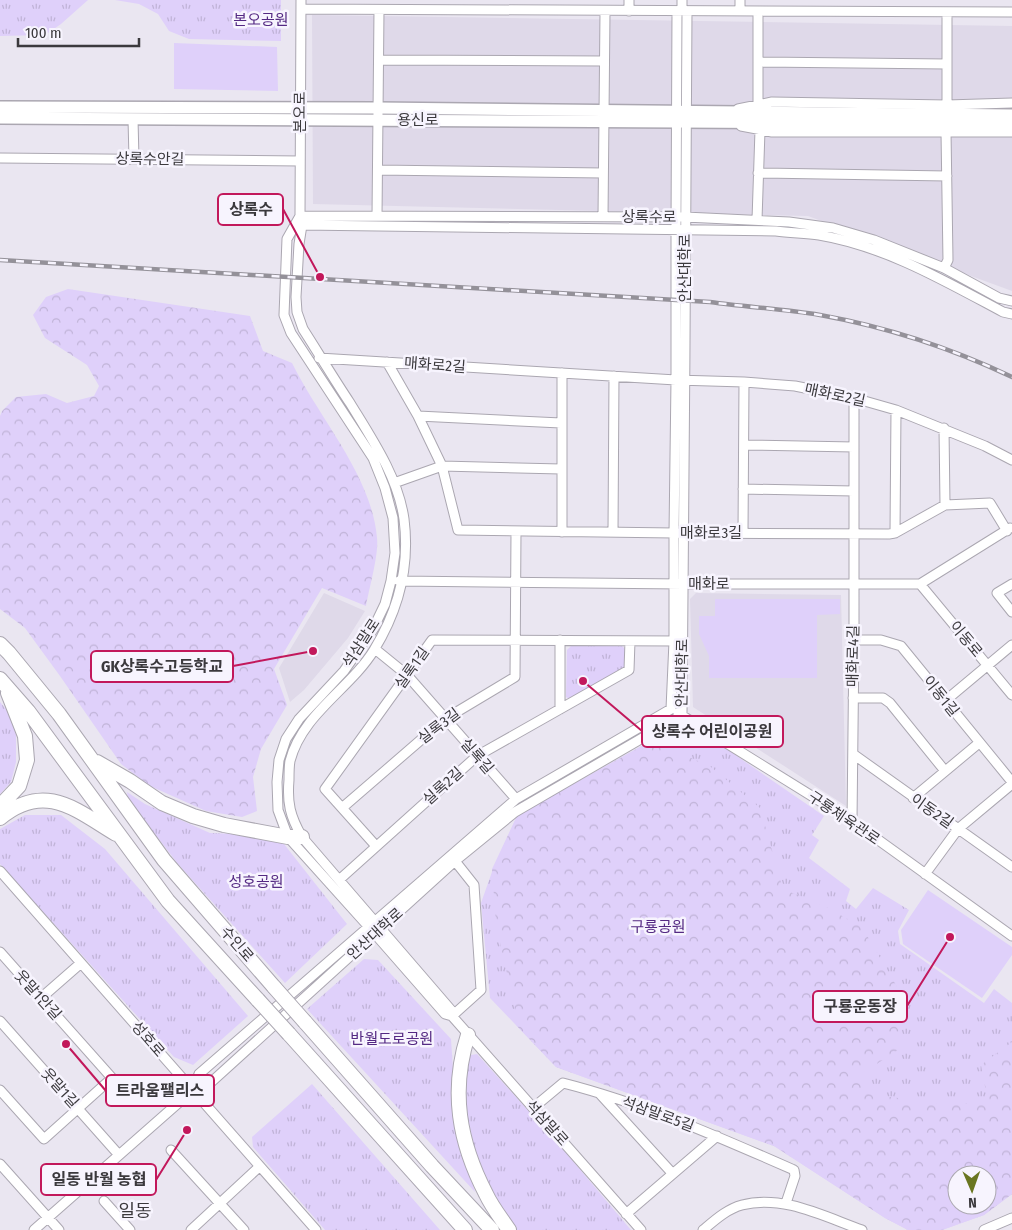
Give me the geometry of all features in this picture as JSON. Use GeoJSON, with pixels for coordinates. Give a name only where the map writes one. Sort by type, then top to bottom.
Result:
{"type":"FeatureCollection","features":[{"type":"Feature","properties":{"kind":"highway","name":"수인로"},"geometry":{"type":"LineString","coordinates":[[0,644],[59,714],[164,860],[432,1166],[492,1230]]}},
{"type":"Feature","properties":{"kind":"highway"},"geometry":{"type":"LineString","coordinates":[[0,806],[19,786],[27,760],[25,736],[2,681]]}},
{"type":"Feature","properties":{"kind":"highway","name":"수인로"},"geometry":{"type":"LineString","coordinates":[[2,681],[28,711],[168,901],[465,1230]]}},
{"type":"Feature","properties":{"kind":"highway"},"geometry":{"type":"LineString","coordinates":[[93,759],[162,803],[193,816],[224,825],[295,837]]}},
{"type":"Feature","properties":{"kind":"highway"},"geometry":{"type":"LineString","coordinates":[[0,818],[25,803],[48,799],[65,804],[123,839]]}},
{"type":"Feature","properties":{"kind":"highway"},"geometry":{"type":"LineString","coordinates":[[468,1035],[462,1053],[458,1082],[459,1113],[463,1138],[486,1195],[509,1230]]}},
{"type":"Feature","properties":{"kind":"highway"},"geometry":{"type":"LineString","coordinates":[[452,1216],[458,1230]]}},
{"type":"Feature","properties":{"kind":"main road","name":"용신로"},"geometry":{"type":"LineString","coordinates":[[0,107],[378,114],[835,117]]}},
{"type":"Feature","properties":{"kind":"main road","name":"용신로"},"geometry":{"type":"LineString","coordinates":[[0,118],[133,118],[300,113]]}},
{"type":"Feature","properties":{"kind":"main road"},"geometry":{"type":"LineString","coordinates":[[835,117],[1012,114]]}},
{"type":"Feature","properties":{"kind":"main road"},"geometry":{"type":"LineString","coordinates":[[835,117],[1012,124]]}},
{"type":"Feature","properties":{"kind":"street"},"geometry":{"type":"LineString","coordinates":[[629,0],[629,11]]}},
{"type":"Feature","properties":{"kind":"street","name":"안산대학로"},"geometry":{"type":"LineString","coordinates":[[678,584],[683,533],[680,230],[682,0]]}},
{"type":"Feature","properties":{"kind":"street"},"geometry":{"type":"LineString","coordinates":[[740,0],[740,11]]}},
{"type":"Feature","properties":{"kind":"street"},"geometry":{"type":"LineString","coordinates":[[301,5],[379,10],[1012,12]]}},
{"type":"Feature","properties":{"kind":"street","name":"본오로"},"geometry":{"type":"LineString","coordinates":[[301,5],[301,220]]}},
{"type":"Feature","properties":{"kind":"street"},"geometry":{"type":"LineString","coordinates":[[377,216],[379,10]]}},
{"type":"Feature","properties":{"kind":"street"},"geometry":{"type":"LineString","coordinates":[[758,11],[758,104]]}},
{"type":"Feature","properties":{"kind":"street"},"geometry":{"type":"LineString","coordinates":[[603,217],[605,12]]}},
{"type":"Feature","properties":{"kind":"street"},"geometry":{"type":"LineString","coordinates":[[947,12],[947,104]]}},
{"type":"Feature","properties":{"kind":"street"},"geometry":{"type":"LineString","coordinates":[[379,60],[604,61]]}},
{"type":"Feature","properties":{"kind":"street"},"geometry":{"type":"LineString","coordinates":[[758,62],[947,64]]}},
{"type":"Feature","properties":{"kind":"street"},"geometry":{"type":"LineString","coordinates":[[726,117],[758,104],[772,102],[1012,103]]}},
{"type":"Feature","properties":{"kind":"street"},"geometry":{"type":"LineString","coordinates":[[726,117],[760,130],[772,132],[1012,132]]}},
{"type":"Feature","properties":{"kind":"street"},"geometry":{"type":"LineString","coordinates":[[133,118],[134,159]]}},
{"type":"Feature","properties":{"kind":"street"},"geometry":{"type":"LineString","coordinates":[[757,220],[760,130]]}},
{"type":"Feature","properties":{"kind":"street"},"geometry":{"type":"LineString","coordinates":[[944,268],[948,260],[946,132]]}},
{"type":"Feature","properties":{"kind":"street","name":"상록수안길"},"geometry":{"type":"LineString","coordinates":[[0,158],[300,161]]}},
{"type":"Feature","properties":{"kind":"street"},"geometry":{"type":"LineString","coordinates":[[378,170],[603,173]]}},
{"type":"Feature","properties":{"kind":"street"},"geometry":{"type":"LineString","coordinates":[[758,173],[947,176]]}},
{"type":"Feature","properties":{"kind":"street","name":"상록수로"},"geometry":{"type":"LineString","coordinates":[[301,220],[377,216],[680,217],[789,222],[833,228],[874,240],[944,268],[999,298],[1012,301]]}},
{"type":"Feature","properties":{"kind":"street","name":"상록수로"},"geometry":{"type":"LineString","coordinates":[[301,220],[776,231],[819,235],[862,246],[925,270],[1003,312],[1012,314]]}},
{"type":"Feature","properties":{"kind":"street","name":"석삼말로"},"geometry":{"type":"LineString","coordinates":[[301,220],[288,239],[284,315],[291,333],[374,458],[393,518],[395,553],[385,604],[361,648],[344,671],[299,719],[286,739],[279,760],[277,782],[278,810],[295,837],[451,1010],[452,1016],[468,1035],[640,1230]]}},
{"type":"Feature","properties":{"kind":"street","name":"석삼말로"},"geometry":{"type":"LineString","coordinates":[[301,220],[296,297],[297,312],[303,330],[379,449],[394,483],[404,519],[405,554],[403,581],[392,616],[375,649],[362,666],[315,716],[300,737],[290,762],[288,804],[295,837],[339,880],[371,923]]}},
{"type":"Feature","properties":{"kind":"street","name":"매화로2길"},"geometry":{"type":"LineString","coordinates":[[307,358],[794,386],[854,398],[896,410],[944,428],[1012,460]]}},
{"type":"Feature","properties":{"kind":"street","name":"매화로3길"},"geometry":{"type":"LineString","coordinates":[[387,362],[418,416],[442,466],[458,530],[516,532],[895,533],[945,505],[990,503],[1010,529]]}},
{"type":"Feature","properties":{"kind":"street"},"geometry":{"type":"LineString","coordinates":[[562,373],[562,532]]}},
{"type":"Feature","properties":{"kind":"street"},"geometry":{"type":"LineString","coordinates":[[613,532],[614,376]]}},
{"type":"Feature","properties":{"kind":"street","name":"안산대학로"},"geometry":{"type":"LineString","coordinates":[[192,1090],[207,1086],[456,861],[515,812],[682,715],[678,641],[678,584],[674,533],[681,380]]}},
{"type":"Feature","properties":{"kind":"street"},"geometry":{"type":"LineString","coordinates":[[743,533],[744,382]]}},
{"type":"Feature","properties":{"kind":"street","name":"매화로4길"},"geometry":{"type":"LineString","coordinates":[[852,822],[854,398]]}},
{"type":"Feature","properties":{"kind":"street"},"geometry":{"type":"LineString","coordinates":[[895,533],[896,410]]}},
{"type":"Feature","properties":{"kind":"street"},"geometry":{"type":"LineString","coordinates":[[418,416],[561,424]]}},
{"type":"Feature","properties":{"kind":"street"},"geometry":{"type":"LineString","coordinates":[[944,428],[945,505]]}},
{"type":"Feature","properties":{"kind":"street"},"geometry":{"type":"LineString","coordinates":[[744,446],[854,447]]}},
{"type":"Feature","properties":{"kind":"street"},"geometry":{"type":"LineString","coordinates":[[394,483],[442,466],[561,470]]}},
{"type":"Feature","properties":{"kind":"street"},"geometry":{"type":"LineString","coordinates":[[743,489],[854,491]]}},
{"type":"Feature","properties":{"kind":"street"},"geometry":{"type":"LineString","coordinates":[[920,584],[1010,529]]}},
{"type":"Feature","properties":{"kind":"street"},"geometry":{"type":"LineString","coordinates":[[516,532],[516,639]]}},
{"type":"Feature","properties":{"kind":"street","name":"매화로"},"geometry":{"type":"LineString","coordinates":[[391,581],[920,584]]}},
{"type":"Feature","properties":{"kind":"street","name":"이동로"},"geometry":{"type":"LineString","coordinates":[[920,584],[1012,695]]}},
{"type":"Feature","properties":{"kind":"street"},"geometry":{"type":"LineString","coordinates":[[1012,584],[997,593],[1012,612]]}},
{"type":"Feature","properties":{"kind":"street","name":"실록3길"},"geometry":{"type":"LineString","coordinates":[[342,808],[445,719],[515,677],[516,639]]}},
{"type":"Feature","properties":{"kind":"street","name":"실록1길"},"geometry":{"type":"LineString","coordinates":[[376,846],[325,789],[432,640],[678,641]]}},
{"type":"Feature","properties":{"kind":"street"},"geometry":{"type":"LineString","coordinates":[[560,640],[560,709]]}},
{"type":"Feature","properties":{"kind":"street","name":"이동1길"},"geometry":{"type":"LineString","coordinates":[[854,640],[881,640],[901,646],[1012,783]]}},
{"type":"Feature","properties":{"kind":"street","name":"실록2길"},"geometry":{"type":"LineString","coordinates":[[339,880],[477,756],[629,670],[630,641]]}},
{"type":"Feature","properties":{"kind":"street","name":"안산대학로"},"geometry":{"type":"LineString","coordinates":[[34,1230],[192,1090],[199,1074],[516,799],[671,709],[678,641]]}},
{"type":"Feature","properties":{"kind":"street"},"geometry":{"type":"LineString","coordinates":[[945,701],[1012,645]]}},
{"type":"Feature","properties":{"kind":"street","name":"실록길"},"geometry":{"type":"LineString","coordinates":[[375,649],[407,675],[516,799]]}},
{"type":"Feature","properties":{"kind":"street"},"geometry":{"type":"LineString","coordinates":[[853,698],[883,698],[890,702],[945,771]]}},
{"type":"Feature","properties":{"kind":"street","name":"구룡체육관로"},"geometry":{"type":"LineString","coordinates":[[671,709],[852,822],[1012,936]]}},
{"type":"Feature","properties":{"kind":"street"},"geometry":{"type":"LineString","coordinates":[[913,798],[979,743]]}},
{"type":"Feature","properties":{"kind":"street","name":"이동2길"},"geometry":{"type":"LineString","coordinates":[[853,754],[1012,867]]}},
{"type":"Feature","properties":{"kind":"street"},"geometry":{"type":"LineString","coordinates":[[925,874],[958,829],[1012,783]]}},
{"type":"Feature","properties":{"kind":"street"},"geometry":{"type":"LineString","coordinates":[[452,1016],[481,990],[474,885],[456,861]]}},
{"type":"Feature","properties":{"kind":"street","name":"성호로"},"geometry":{"type":"LineString","coordinates":[[0,871],[316,1230]]}},
{"type":"Feature","properties":{"kind":"street","name":"웃말1안길"},"geometry":{"type":"LineString","coordinates":[[0,952],[112,1078],[44,1139],[0,1090]]}},
{"type":"Feature","properties":{"kind":"street"},"geometry":{"type":"LineString","coordinates":[[41,998],[81,963]]}},
{"type":"Feature","properties":{"kind":"street","name":"웃말1길"},"geometry":{"type":"LineString","coordinates":[[0,1021],[119,1155]]}},
{"type":"Feature","properties":{"kind":"street","name":"석삼말로5길"},"geometry":{"type":"LineString","coordinates":[[533,1108],[563,1083],[599,1092],[717,1136],[794,1170],[795,1176],[786,1203]]}},
{"type":"Feature","properties":{"kind":"street","name":"석삼말로5길"},"geometry":{"type":"LineString","coordinates":[[599,1092],[672,1173]]}},
{"type":"Feature","properties":{"kind":"street","name":"석삼말로5길"},"geometry":{"type":"LineString","coordinates":[[626,1214],[717,1136]]}},
{"type":"Feature","properties":{"kind":"street"},"geometry":{"type":"LineString","coordinates":[[171,1150],[244,1230]]}},
{"type":"Feature","properties":{"kind":"street"},"geometry":{"type":"LineString","coordinates":[[0,1164],[59,1230]]}},
{"type":"Feature","properties":{"kind":"street"},"geometry":{"type":"LineString","coordinates":[[190,1230],[259,1167]]}},
{"type":"Feature","properties":{"kind":"street"},"geometry":{"type":"LineString","coordinates":[[104,1201],[130,1230]]}},
{"type":"Feature","properties":{"kind":"street"},"geometry":{"type":"LineString","coordinates":[[703,1230],[721,1215],[741,1205],[765,1201],[786,1203],[862,1230]]}},
{"type":"Feature","properties":{"kind":"street"},"geometry":{"type":"LineString","coordinates":[[984,1230],[1012,1218]]}},
{"type":"Feature","properties":{"kind":"shaded area"},"geometry":{"type":"Polygon","coordinates":[[[312,15],[1012,26],[1012,291],[808,216],[313,204],[312,15]]]}},
{"type":"Feature","properties":{"kind":"shaded area"},"geometry":{"type":"Polygon","coordinates":[[[324,593],[365,611],[348,638],[304,690],[290,702],[279,668],[324,593]]]}},
{"type":"Feature","properties":{"kind":"shaded area"},"geometry":{"type":"Polygon","coordinates":[[[696,593],[841,595],[846,806],[693,707],[690,599],[696,593]]]}},
{"type":"Feature","properties":{"kind":"green space"},"geometry":{"type":"Polygon","coordinates":[[[0,0],[88,0],[61,24],[45,35],[0,36],[0,0]]]}},
{"type":"Feature","properties":{"kind":"green space","name":"본오공원"},"geometry":{"type":"Polygon","coordinates":[[[115,0],[281,0],[281,41],[189,39],[169,31],[158,14],[139,4],[115,0]]]}},
{"type":"Feature","properties":{"kind":"green space"},"geometry":{"type":"Polygon","coordinates":[[[174,43],[277,47],[278,91],[174,89],[174,43]]]}},
{"type":"Feature","properties":{"kind":"green space"},"geometry":{"type":"Polygon","coordinates":[[[68,289],[250,316],[263,351],[292,363],[355,470],[373,515],[377,545],[366,606],[322,588],[274,669],[287,705],[261,749],[253,777],[257,811],[242,817],[206,811],[150,786],[121,764],[25,628],[0,609],[0,416],[2,411],[16,397],[46,394],[67,403],[94,396],[99,386],[87,365],[45,338],[33,315],[46,297],[68,289]]]}},
{"type":"Feature","properties":{"kind":"green space"},"geometry":{"type":"Polygon","coordinates":[[[715,599],[840,599],[840,614],[817,615],[817,678],[709,678],[709,656],[699,634],[699,616],[715,616],[715,599]]]}},
{"type":"Feature","properties":{"kind":"green space"},"geometry":{"type":"Polygon","coordinates":[[[571,646],[622,646],[626,650],[626,666],[570,699],[566,697],[567,650],[571,646]]]}},
{"type":"Feature","properties":{"kind":"green space"},"geometry":{"type":"Polygon","coordinates":[[[0,702],[10,714],[16,735],[16,762],[11,782],[0,794],[0,702]]]}},
{"type":"Feature","properties":{"kind":"green space","name":"구룡공원"},"geometry":{"type":"Polygon","coordinates":[[[686,727],[709,737],[824,816],[812,835],[819,840],[809,858],[850,889],[846,901],[856,909],[873,888],[909,910],[898,931],[900,944],[984,1003],[994,989],[1012,1003],[1012,1194],[997,1205],[997,1165],[947,1165],[947,1215],[984,1215],[942,1230],[908,1230],[885,1218],[774,1146],[556,1067],[490,998],[481,903],[493,869],[517,816],[669,731],[686,727]]]}},
{"type":"Feature","properties":{"kind":"green space","name":"구룡공원"},"geometry":{"type":"Polygon","coordinates":[[[652,740],[711,767],[760,808],[783,889],[826,907],[862,927],[900,992],[901,1048],[863,1073],[868,1094],[951,1105],[988,1102],[981,1065],[1012,1042],[1012,1194],[997,1205],[997,1165],[947,1165],[947,1215],[984,1215],[942,1230],[908,1230],[885,1218],[774,1146],[556,1067],[516,1025],[515,1010],[496,924],[492,869],[517,816],[652,740]]]}},
{"type":"Feature","properties":{"kind":"green space","name":"성호공원"},"geometry":{"type":"Polygon","coordinates":[[[127,792],[145,804],[210,833],[265,835],[284,844],[347,924],[285,983],[178,864],[128,799],[127,792]]]}},
{"type":"Feature","properties":{"kind":"green space"},"geometry":{"type":"Polygon","coordinates":[[[25,815],[61,815],[105,849],[248,1016],[193,1065],[174,1057],[0,864],[0,829],[25,815]]]}},
{"type":"Feature","properties":{"kind":"green space"},"geometry":{"type":"Polygon","coordinates":[[[928,890],[1012,947],[1012,955],[982,998],[903,944],[901,930],[928,890]]]}},
{"type":"Feature","properties":{"kind":"green space","name":"반월도로공원"},"geometry":{"type":"Polygon","coordinates":[[[364,959],[378,960],[451,1039],[455,1124],[475,1192],[307,1009],[364,959]]]}},
{"type":"Feature","properties":{"kind":"green space"},"geometry":{"type":"Polygon","coordinates":[[[477,1054],[561,1147],[631,1230],[515,1230],[475,1161],[462,1111],[465,1056],[477,1054]]]}},
{"type":"Feature","properties":{"kind":"green space"},"geometry":{"type":"Polygon","coordinates":[[[312,1084],[440,1230],[325,1230],[253,1147],[252,1137],[312,1084]]]}},
{"type":"Feature","properties":{"kind":"railway"},"geometry":{"type":"LineString","coordinates":[[0,260],[710,302],[792,311],[845,320],[894,332],[966,357],[1012,377]]}},
{"type":"Feature","properties":{"kind":"place","name":"상록수"},"geometry":{"type":"Point","coordinates":[320,277]}},
{"type":"Feature","properties":{"kind":"place","name":"GK상록수고등학교"},"geometry":{"type":"Point","coordinates":[313,651]}},
{"type":"Feature","properties":{"kind":"place","name":"상록수 어린이공원"},"geometry":{"type":"Point","coordinates":[583,681]}},
{"type":"Feature","properties":{"kind":"place","name":"구룡운동장"},"geometry":{"type":"Point","coordinates":[950,937]}},
{"type":"Feature","properties":{"kind":"place","name":"트라움팰리스"},"geometry":{"type":"Point","coordinates":[66,1044]}},
{"type":"Feature","properties":{"kind":"place","name":"일동 반월 농협"},"geometry":{"type":"Point","coordinates":[187,1130]}},
{"type":"Feature","properties":{"kind":"district","name":"일동"},"geometry":{"type":"Point","coordinates":[135,1211]}}]}
